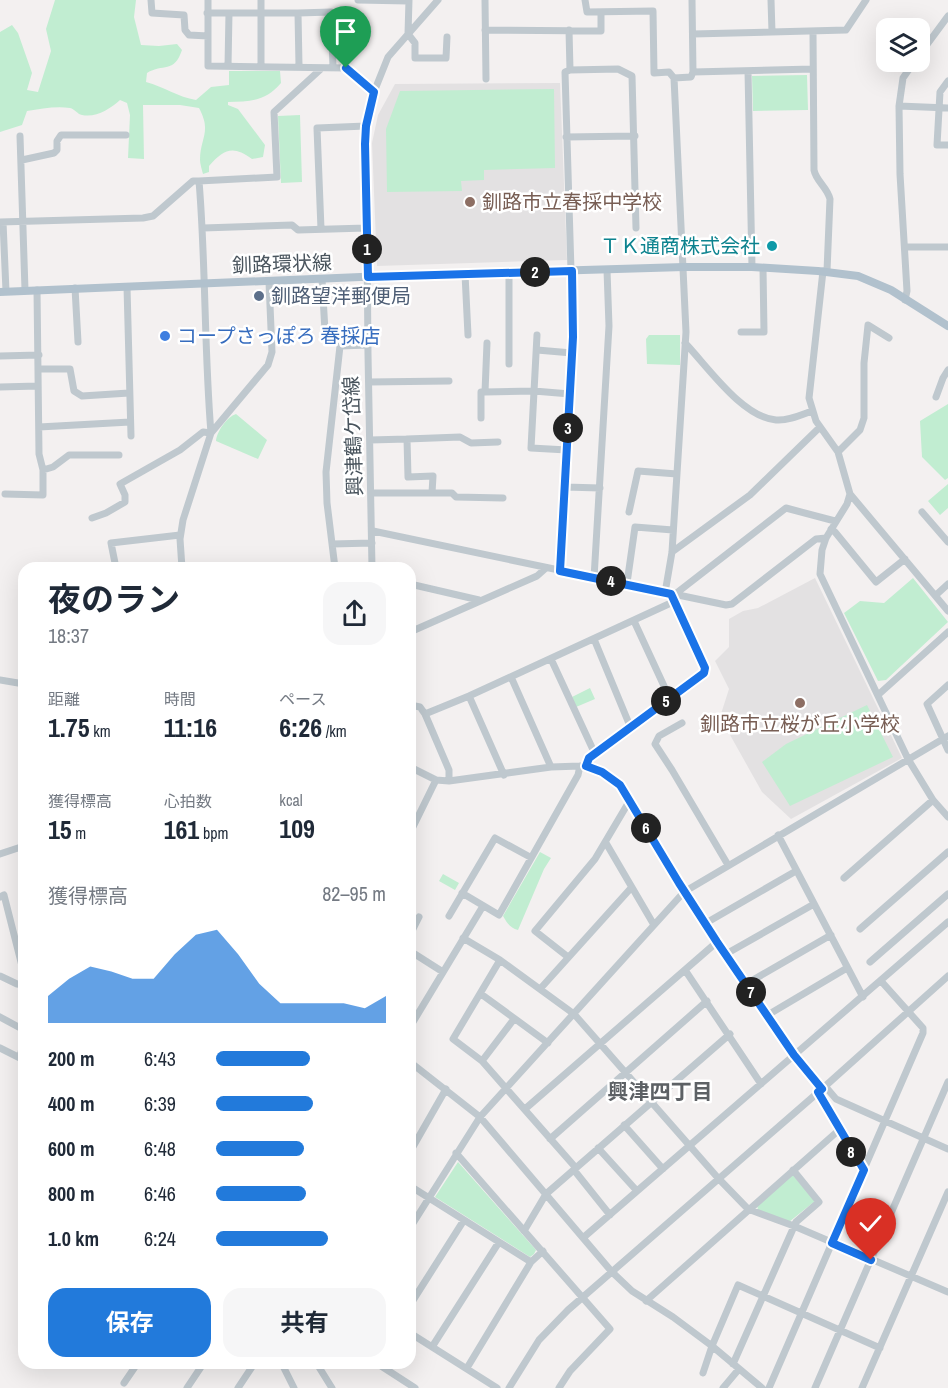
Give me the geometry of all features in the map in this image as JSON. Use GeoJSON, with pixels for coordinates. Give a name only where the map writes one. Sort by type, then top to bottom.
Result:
{"type":"FeatureCollection","features":[{"type":"Feature","properties":{"kind":"main road","name":"釧路環状線"},"geometry":{"type":"LineString","coordinates":[[3,291],[368,277],[752,267],[846,273],[872,281],[948,326]]}},
{"type":"Feature","properties":{"kind":"street"},"geometry":{"type":"LineString","coordinates":[[151,0],[152,13],[184,15],[185,30],[189,35],[208,36]]}},
{"type":"Feature","properties":{"kind":"street"},"geometry":{"type":"LineString","coordinates":[[208,0],[208,66],[346,68],[374,92]]}},
{"type":"Feature","properties":{"kind":"street"},"geometry":{"type":"LineString","coordinates":[[261,0],[261,66]]}},
{"type":"Feature","properties":{"kind":"street"},"geometry":{"type":"LineString","coordinates":[[358,0],[408,0],[408,34],[415,43],[415,58],[446,58],[447,37]]}},
{"type":"Feature","properties":{"kind":"street","name":"興津鶴ケ岱線"},"geometry":{"type":"LineString","coordinates":[[372,562],[366,126],[374,92],[388,57],[438,0]]}},
{"type":"Feature","properties":{"kind":"street"},"geometry":{"type":"LineString","coordinates":[[485,0],[486,79]]}},
{"type":"Feature","properties":{"kind":"street"},"geometry":{"type":"LineString","coordinates":[[462,892],[499,915],[530,857],[589,758],[704,673],[705,668],[671,596],[685,343],[684,267],[674,78],[669,72],[654,73],[653,11],[588,12],[585,0]]}},
{"type":"Feature","properties":{"kind":"street"},"geometry":{"type":"LineString","coordinates":[[674,78],[691,77],[693,72],[692,0]]}},
{"type":"Feature","properties":{"kind":"street"},"geometry":{"type":"LineString","coordinates":[[771,0],[772,32]]}},
{"type":"Feature","properties":{"kind":"street"},"geometry":{"type":"LineString","coordinates":[[693,34],[846,30],[866,0]]}},
{"type":"Feature","properties":{"kind":"street"},"geometry":{"type":"LineString","coordinates":[[207,14],[331,12],[333,67]]}},
{"type":"Feature","properties":{"kind":"street"},"geometry":{"type":"LineString","coordinates":[[485,30],[601,31],[601,12]]}},
{"type":"Feature","properties":{"kind":"street"},"geometry":{"type":"LineString","coordinates":[[228,66],[229,13]]}},
{"type":"Feature","properties":{"kind":"street"},"geometry":{"type":"LineString","coordinates":[[298,13],[299,66]]}},
{"type":"Feature","properties":{"kind":"street"},"geometry":{"type":"LineString","coordinates":[[930,40],[948,16]]}},
{"type":"Feature","properties":{"kind":"street"},"geometry":{"type":"LineString","coordinates":[[569,30],[570,70]]}},
{"type":"Feature","properties":{"kind":"street"},"geometry":{"type":"LineString","coordinates":[[813,32],[814,170],[815,176],[828,190],[830,199],[825,271],[809,391],[812,411],[837,452],[850,494],[948,611]]}},
{"type":"Feature","properties":{"kind":"street"},"geometry":{"type":"LineString","coordinates":[[3,291],[1,222],[143,218],[153,216],[193,182],[277,177],[274,112],[322,68]]}},
{"type":"Feature","properties":{"kind":"street"},"geometry":{"type":"LineString","coordinates":[[560,571],[572,352],[572,271],[565,72],[618,69],[632,76],[636,228]]}},
{"type":"Feature","properties":{"kind":"street"},"geometry":{"type":"LineString","coordinates":[[693,72],[813,69]]}},
{"type":"Feature","properties":{"kind":"street"},"geometry":{"type":"LineString","coordinates":[[748,71],[752,267]]}},
{"type":"Feature","properties":{"kind":"street"},"geometry":{"type":"LineString","coordinates":[[905,300],[907,291],[906,247],[900,174],[899,106],[903,78],[907,72]]}},
{"type":"Feature","properties":{"kind":"street"},"geometry":{"type":"LineString","coordinates":[[948,81],[940,92],[937,108],[937,145],[948,145]]}},
{"type":"Feature","properties":{"kind":"street"},"geometry":{"type":"LineString","coordinates":[[899,106],[948,108]]}},
{"type":"Feature","properties":{"kind":"street"},"geometry":{"type":"LineString","coordinates":[[321,229],[317,128],[366,126]]}},
{"type":"Feature","properties":{"kind":"street"},"geometry":{"type":"LineString","coordinates":[[22,159],[54,153],[61,135],[126,135]]}},
{"type":"Feature","properties":{"kind":"street"},"geometry":{"type":"LineString","coordinates":[[20,136],[26,290]]}},
{"type":"Feature","properties":{"kind":"street"},"geometry":{"type":"LineString","coordinates":[[566,137],[635,136]]}},
{"type":"Feature","properties":{"kind":"street"},"geometry":{"type":"LineString","coordinates":[[198,181],[211,433]]}},
{"type":"Feature","properties":{"kind":"street"},"geometry":{"type":"LineString","coordinates":[[202,228],[291,225],[298,230],[366,228]]}},
{"type":"Feature","properties":{"kind":"street"},"geometry":{"type":"LineString","coordinates":[[906,247],[948,247]]}},
{"type":"Feature","properties":{"kind":"street"},"geometry":{"type":"LineString","coordinates":[[741,332],[764,332],[763,268]]}},
{"type":"Feature","properties":{"kind":"street"},"geometry":{"type":"LineString","coordinates":[[594,578],[609,326],[607,270]]}},
{"type":"Feature","properties":{"kind":"street"},"geometry":{"type":"LineString","coordinates":[[509,273],[509,364]]}},
{"type":"Feature","properties":{"kind":"street"},"geometry":{"type":"LineString","coordinates":[[465,274],[468,335]]}},
{"type":"Feature","properties":{"kind":"street"},"geometry":{"type":"LineString","coordinates":[[322,279],[325,330]]}},
{"type":"Feature","properties":{"kind":"street"},"geometry":{"type":"LineString","coordinates":[[182,562],[180,535],[211,433],[268,365],[272,352],[269,282]]}},
{"type":"Feature","properties":{"kind":"street"},"geometry":{"type":"LineString","coordinates":[[127,286],[131,435]]}},
{"type":"Feature","properties":{"kind":"street"},"geometry":{"type":"LineString","coordinates":[[75,288],[78,342]]}},
{"type":"Feature","properties":{"kind":"street"},"geometry":{"type":"LineString","coordinates":[[5,494],[43,495],[43,470],[39,454],[37,290]]}},
{"type":"Feature","properties":{"kind":"street"},"geometry":{"type":"LineString","coordinates":[[837,452],[860,430],[864,418],[864,363],[868,325],[889,338]]}},
{"type":"Feature","properties":{"kind":"street"},"geometry":{"type":"LineString","coordinates":[[537,335],[531,448],[567,450]]}},
{"type":"Feature","properties":{"kind":"street"},"geometry":{"type":"LineString","coordinates":[[485,392],[487,343]]}},
{"type":"Feature","properties":{"kind":"street"},"geometry":{"type":"LineString","coordinates":[[685,343],[734,397],[754,413],[784,419],[812,411]]}},
{"type":"Feature","properties":{"kind":"street"},"geometry":{"type":"LineString","coordinates":[[334,562],[327,503],[326,472],[340,346],[368,345]]}},
{"type":"Feature","properties":{"kind":"street"},"geometry":{"type":"LineString","coordinates":[[537,351],[572,352]]}},
{"type":"Feature","properties":{"kind":"street"},"geometry":{"type":"LineString","coordinates":[[0,356],[39,355]]}},
{"type":"Feature","properties":{"kind":"street"},"geometry":{"type":"LineString","coordinates":[[38,369],[70,369],[74,391],[82,396],[129,393]]}},
{"type":"Feature","properties":{"kind":"street"},"geometry":{"type":"LineString","coordinates":[[936,397],[948,370]]}},
{"type":"Feature","properties":{"kind":"street"},"geometry":{"type":"LineString","coordinates":[[369,382],[449,381]]}},
{"type":"Feature","properties":{"kind":"street"},"geometry":{"type":"LineString","coordinates":[[0,387],[38,386]]}},
{"type":"Feature","properties":{"kind":"street"},"geometry":{"type":"LineString","coordinates":[[481,418],[481,392],[570,394]]}},
{"type":"Feature","properties":{"kind":"street"},"geometry":{"type":"LineString","coordinates":[[39,427],[130,422]]}},
{"type":"Feature","properties":{"kind":"street"},"geometry":{"type":"LineString","coordinates":[[672,552],[750,495],[820,427]]}},
{"type":"Feature","properties":{"kind":"street"},"geometry":{"type":"LineString","coordinates":[[92,518],[125,502],[125,495],[120,484],[180,450],[203,432],[211,433]]}},
{"type":"Feature","properties":{"kind":"street"},"geometry":{"type":"LineString","coordinates":[[370,440],[460,437],[471,443],[498,442]]}},
{"type":"Feature","properties":{"kind":"street"},"geometry":{"type":"LineString","coordinates":[[407,439],[408,477],[433,476],[432,493]]}},
{"type":"Feature","properties":{"kind":"street"},"geometry":{"type":"LineString","coordinates":[[43,470],[53,467],[69,455],[119,455]]}},
{"type":"Feature","properties":{"kind":"street"},"geometry":{"type":"LineString","coordinates":[[629,512],[638,471],[677,474]]}},
{"type":"Feature","properties":{"kind":"street"},"geometry":{"type":"LineString","coordinates":[[565,487],[600,488]]}},
{"type":"Feature","properties":{"kind":"street"},"geometry":{"type":"LineString","coordinates":[[372,493],[452,493],[456,497],[503,498]]}},
{"type":"Feature","properties":{"kind":"street"},"geometry":{"type":"LineString","coordinates":[[850,494],[847,504],[826,538],[822,550],[820,574],[908,759],[933,800],[948,817]]}},
{"type":"Feature","properties":{"kind":"street"},"geometry":{"type":"LineString","coordinates":[[425,714],[634,621],[671,596],[786,508],[835,521]]}},
{"type":"Feature","properties":{"kind":"street"},"geometry":{"type":"LineString","coordinates":[[922,512],[948,542]]}},
{"type":"Feature","properties":{"kind":"street"},"geometry":{"type":"LineString","coordinates":[[627,584],[635,527],[673,530]]}},
{"type":"Feature","properties":{"kind":"street"},"geometry":{"type":"LineString","coordinates":[[831,529],[876,582],[905,560]]}},
{"type":"Feature","properties":{"kind":"street"},"geometry":{"type":"LineString","coordinates":[[373,531],[627,584],[671,596],[726,605],[732,604],[816,539],[826,538]]}},
{"type":"Feature","properties":{"kind":"street"},"geometry":{"type":"LineString","coordinates":[[115,562],[111,543],[180,535]]}},
{"type":"Feature","properties":{"kind":"street"},"geometry":{"type":"LineString","coordinates":[[332,544],[372,543]]}},
{"type":"Feature","properties":{"kind":"street"},"geometry":{"type":"LineString","coordinates":[[416,629],[537,576],[546,568]]}},
{"type":"Feature","properties":{"kind":"street"},"geometry":{"type":"LineString","coordinates":[[936,596],[948,584]]}},
{"type":"Feature","properties":{"kind":"street"},"geometry":{"type":"LineString","coordinates":[[416,585],[479,600]]}},
{"type":"Feature","properties":{"kind":"street"},"geometry":{"type":"LineString","coordinates":[[634,621],[670,699]]}},
{"type":"Feature","properties":{"kind":"street"},"geometry":{"type":"LineString","coordinates":[[878,695],[948,632]]}},
{"type":"Feature","properties":{"kind":"street"},"geometry":{"type":"LineString","coordinates":[[594,639],[630,726]]}},
{"type":"Feature","properties":{"kind":"street"},"geometry":{"type":"LineString","coordinates":[[551,658],[595,754]]}},
{"type":"Feature","properties":{"kind":"street"},"geometry":{"type":"LineString","coordinates":[[511,677],[551,767]]}},
{"type":"Feature","properties":{"kind":"street"},"geometry":{"type":"LineString","coordinates":[[0,680],[18,683]]}},
{"type":"Feature","properties":{"kind":"street"},"geometry":{"type":"LineString","coordinates":[[948,685],[927,704],[945,739],[948,750]]}},
{"type":"Feature","properties":{"kind":"street"},"geometry":{"type":"LineString","coordinates":[[469,696],[504,775]]}},
{"type":"Feature","properties":{"kind":"street"},"geometry":{"type":"LineString","coordinates":[[416,706],[420,707],[425,714],[449,770],[449,781]]}},
{"type":"Feature","properties":{"kind":"street"},"geometry":{"type":"LineString","coordinates":[[682,723],[659,736],[654,744],[728,865]]}},
{"type":"Feature","properties":{"kind":"street"},"geometry":{"type":"LineString","coordinates":[[416,1218],[480,1117],[684,892],[945,739]]}},
{"type":"Feature","properties":{"kind":"street"},"geometry":{"type":"LineString","coordinates":[[416,770],[436,780],[449,781],[551,767],[583,766],[611,778],[620,785],[630,800],[684,892],[766,1016],[822,1089],[836,1099],[948,1149]]}},
{"type":"Feature","properties":{"kind":"street"},"geometry":{"type":"LineString","coordinates":[[416,821],[436,780]]}},
{"type":"Feature","properties":{"kind":"street"},"geometry":{"type":"LineString","coordinates":[[568,957],[535,931],[595,859],[630,800]]}},
{"type":"Feature","properties":{"kind":"street"},"geometry":{"type":"LineString","coordinates":[[844,878],[933,800]]}},
{"type":"Feature","properties":{"kind":"street"},"geometry":{"type":"LineString","coordinates":[[778,835],[862,997]]}},
{"type":"Feature","properties":{"kind":"street"},"geometry":{"type":"LineString","coordinates":[[448,916],[495,838],[530,857]]}},
{"type":"Feature","properties":{"kind":"street"},"geometry":{"type":"LineString","coordinates":[[606,843],[654,925]]}},
{"type":"Feature","properties":{"kind":"street"},"geometry":{"type":"LineString","coordinates":[[0,854],[18,848]]}},
{"type":"Feature","properties":{"kind":"street"},"geometry":{"type":"LineString","coordinates":[[860,929],[948,852]]}},
{"type":"Feature","properties":{"kind":"street"},"geometry":{"type":"LineString","coordinates":[[706,923],[796,871]]}},
{"type":"Feature","properties":{"kind":"street"},"geometry":{"type":"LineString","coordinates":[[540,989],[631,888]]}},
{"type":"Feature","properties":{"kind":"street"},"geometry":{"type":"LineString","coordinates":[[870,962],[948,894]]}},
{"type":"Feature","properties":{"kind":"street"},"geometry":{"type":"LineString","coordinates":[[0,897],[4,895],[18,950]]}},
{"type":"Feature","properties":{"kind":"street"},"geometry":{"type":"LineString","coordinates":[[726,954],[814,904]]}},
{"type":"Feature","properties":{"kind":"street"},"geometry":{"type":"LineString","coordinates":[[416,1018],[483,906]]}},
{"type":"Feature","properties":{"kind":"street"},"geometry":{"type":"LineString","coordinates":[[416,923],[419,917]]}},
{"type":"Feature","properties":{"kind":"street"},"geometry":{"type":"LineString","coordinates":[[584,1237],[948,922]]}},
{"type":"Feature","properties":{"kind":"street"},"geometry":{"type":"LineString","coordinates":[[746,984],[831,935]]}},
{"type":"Feature","properties":{"kind":"street"},"geometry":{"type":"LineString","coordinates":[[464,938],[500,960],[574,1014],[748,1209],[794,1226],[948,1292]]}},
{"type":"Feature","properties":{"kind":"street"},"geometry":{"type":"LineString","coordinates":[[525,1109],[717,942]]}},
{"type":"Feature","properties":{"kind":"street"},"geometry":{"type":"LineString","coordinates":[[416,955],[443,972]]}},
{"type":"Feature","properties":{"kind":"street"},"geometry":{"type":"LineString","coordinates":[[500,960],[453,1039],[482,1061],[525,1109],[610,1215]]}},
{"type":"Feature","properties":{"kind":"street"},"geometry":{"type":"LineString","coordinates":[[766,1016],[847,968]]}},
{"type":"Feature","properties":{"kind":"street"},"geometry":{"type":"LineString","coordinates":[[686,970],[761,1084]]}},
{"type":"Feature","properties":{"kind":"street"},"geometry":{"type":"LineString","coordinates":[[0,975],[18,984]]}},
{"type":"Feature","properties":{"kind":"street"},"geometry":{"type":"LineString","coordinates":[[509,1388],[539,1340],[582,1297],[822,1089],[948,976]]}},
{"type":"Feature","properties":{"kind":"street"},"geometry":{"type":"LineString","coordinates":[[769,1388],[923,1034],[923,1028],[881,981]]}},
{"type":"Feature","properties":{"kind":"street"},"geometry":{"type":"LineString","coordinates":[[481,994],[548,1043]]}},
{"type":"Feature","properties":{"kind":"street"},"geometry":{"type":"LineString","coordinates":[[550,1139],[707,1001]]}},
{"type":"Feature","properties":{"kind":"street"},"geometry":{"type":"LineString","coordinates":[[0,1017],[18,1027]]}},
{"type":"Feature","properties":{"kind":"street"},"geometry":{"type":"LineString","coordinates":[[482,1061],[514,1019]]}},
{"type":"Feature","properties":{"kind":"street"},"geometry":{"type":"LineString","coordinates":[[524,1231],[546,1194],[730,1034]]}},
{"type":"Feature","properties":{"kind":"street"},"geometry":{"type":"LineString","coordinates":[[0,1048],[18,1057]]}},
{"type":"Feature","properties":{"kind":"street"},"geometry":{"type":"LineString","coordinates":[[416,1067],[480,1117],[612,1272],[632,1291],[673,1317],[712,1346],[762,1388]]}},
{"type":"Feature","properties":{"kind":"street"},"geometry":{"type":"LineString","coordinates":[[815,1388],[948,1082]]}},
{"type":"Feature","properties":{"kind":"street"},"geometry":{"type":"LineString","coordinates":[[416,1142],[446,1089]]}},
{"type":"Feature","properties":{"kind":"street"},"geometry":{"type":"LineString","coordinates":[[822,1089],[839,1130],[864,1170]]}},
{"type":"Feature","properties":{"kind":"street"},"geometry":{"type":"LineString","coordinates":[[624,1125],[663,1169]]}},
{"type":"Feature","properties":{"kind":"street"},"geometry":{"type":"LineString","coordinates":[[646,1301],[839,1130]]}},
{"type":"Feature","properties":{"kind":"street"},"geometry":{"type":"LineString","coordinates":[[598,1148],[637,1191]]}},
{"type":"Feature","properties":{"kind":"street"},"geometry":{"type":"LineString","coordinates":[[456,1153],[610,1329],[570,1371],[559,1388]]}},
{"type":"Feature","properties":{"kind":"street"},"geometry":{"type":"LineString","coordinates":[[723,1388],[736,1366],[796,1222],[819,1202],[793,1170]]}},
{"type":"Feature","properties":{"kind":"street"},"geometry":{"type":"LineString","coordinates":[[416,1189],[531,1262]]}},
{"type":"Feature","properties":{"kind":"street"},"geometry":{"type":"LineString","coordinates":[[862,1388],[948,1192]]}},
{"type":"Feature","properties":{"kind":"street"},"geometry":{"type":"LineString","coordinates":[[416,1296],[464,1220]]}},
{"type":"Feature","properties":{"kind":"street"},"geometry":{"type":"LineString","coordinates":[[432,1347],[498,1242]]}},
{"type":"Feature","properties":{"kind":"street"},"geometry":{"type":"LineString","coordinates":[[467,1368],[531,1262],[543,1251]]}},
{"type":"Feature","properties":{"kind":"street"},"geometry":{"type":"LineString","coordinates":[[703,1372],[738,1285],[880,1348]]}},
{"type":"Feature","properties":{"kind":"street"},"geometry":{"type":"LineString","coordinates":[[416,1337],[497,1388]]}},
{"type":"Feature","properties":{"kind":"street"},"geometry":{"type":"LineString","coordinates":[[124,1383],[134,1369]]}},
{"type":"Feature","properties":{"kind":"street"},"geometry":{"type":"LineString","coordinates":[[187,1388],[200,1369]]}},
{"type":"Feature","properties":{"kind":"street"},"geometry":{"type":"LineString","coordinates":[[238,1388],[251,1369]]}},
{"type":"Feature","properties":{"kind":"street"},"geometry":{"type":"LineString","coordinates":[[284,1369],[294,1388]]}},
{"type":"Feature","properties":{"kind":"street"},"geometry":{"type":"LineString","coordinates":[[320,1369],[332,1388]]}},
{"type":"Feature","properties":{"kind":"street"},"geometry":{"type":"LineString","coordinates":[[386,1369],[415,1388]]}},
{"type":"Feature","properties":{"kind":"shaded area","name":"釧路市立春採中学校"},"geometry":{"type":"Polygon","coordinates":[[[560,83],[567,260],[377,266],[372,143],[378,115],[395,84],[560,83]]]}},
{"type":"Feature","properties":{"kind":"shaded area","name":"釧路市立桜が丘小学校"},"geometry":{"type":"Polygon","coordinates":[[[815,578],[902,758],[791,819],[762,792],[720,717],[729,689],[715,661],[729,647],[729,619],[743,611],[758,608],[815,578]]]}},
{"type":"Feature","properties":{"kind":"green space"},"geometry":{"type":"Polygon","coordinates":[[[55,0],[136,0],[134,17],[141,45],[177,44],[182,50],[172,65],[147,73],[146,82],[183,97],[196,100],[211,87],[229,85],[229,71],[280,71],[281,83],[269,94],[250,101],[228,102],[228,105],[238,109],[265,145],[263,157],[252,159],[239,152],[229,151],[219,156],[209,166],[209,172],[203,174],[200,152],[205,129],[203,116],[199,108],[180,105],[143,105],[144,159],[128,158],[130,115],[127,103],[120,100],[98,114],[87,116],[64,107],[27,111],[22,125],[0,132],[0,32],[12,25],[18,33],[32,73],[27,90],[38,92],[51,51],[46,29],[55,0]]]}},
{"type":"Feature","properties":{"kind":"green space"},"geometry":{"type":"Polygon","coordinates":[[[807,75],[808,110],[753,111],[752,76],[807,75]]]}},
{"type":"Feature","properties":{"kind":"green space"},"geometry":{"type":"Polygon","coordinates":[[[554,89],[555,168],[484,170],[484,180],[461,181],[462,191],[387,192],[386,129],[400,91],[554,89]]]}},
{"type":"Feature","properties":{"kind":"green space"},"geometry":{"type":"Polygon","coordinates":[[[300,115],[302,182],[281,183],[278,116],[300,115]]]}},
{"type":"Feature","properties":{"kind":"green space"},"geometry":{"type":"Polygon","coordinates":[[[649,335],[680,335],[680,365],[647,364],[646,339],[649,335]]]}},
{"type":"Feature","properties":{"kind":"green space"},"geometry":{"type":"Polygon","coordinates":[[[948,404],[948,478],[945,480],[922,457],[920,421],[948,404]]]}},
{"type":"Feature","properties":{"kind":"green space"},"geometry":{"type":"Polygon","coordinates":[[[236,414],[267,440],[258,459],[216,441],[223,425],[236,414]]]}},
{"type":"Feature","properties":{"kind":"green space"},"geometry":{"type":"Polygon","coordinates":[[[948,484],[948,508],[940,515],[928,501],[948,484]]]}},
{"type":"Feature","properties":{"kind":"green space"},"geometry":{"type":"Polygon","coordinates":[[[913,578],[948,622],[886,680],[878,681],[844,613],[860,601],[884,603],[913,578]]]}},
{"type":"Feature","properties":{"kind":"green space"},"geometry":{"type":"Polygon","coordinates":[[[590,688],[595,699],[576,707],[572,697],[590,688]]]}},
{"type":"Feature","properties":{"kind":"green space"},"geometry":{"type":"Polygon","coordinates":[[[867,705],[893,757],[790,806],[762,762],[786,744],[867,705]]]}},
{"type":"Feature","properties":{"kind":"green space"},"geometry":{"type":"Polygon","coordinates":[[[540,852],[551,858],[518,930],[509,925],[503,916],[540,852]]]}},
{"type":"Feature","properties":{"kind":"green space"},"geometry":{"type":"Polygon","coordinates":[[[443,874],[459,883],[455,890],[439,881],[443,874]]]}},
{"type":"Feature","properties":{"kind":"green space"},"geometry":{"type":"Polygon","coordinates":[[[458,1162],[536,1250],[534,1254],[530,1257],[435,1197],[458,1162]]]}},
{"type":"Feature","properties":{"kind":"green space"},"geometry":{"type":"Polygon","coordinates":[[[792,1174],[815,1201],[789,1222],[758,1210],[757,1205],[792,1174]]]}},
{"type":"Feature","properties":{"kind":"place","name":"釧路市立春採中学校"},"geometry":{"type":"Point","coordinates":[470,202]}},
{"type":"Feature","properties":{"kind":"place","name":"ＴＫ通商株式会社"},"geometry":{"type":"Point","coordinates":[772,246]}},
{"type":"Feature","properties":{"kind":"place","name":"釧路望洋郵便局"},"geometry":{"type":"Point","coordinates":[259,296]}},
{"type":"Feature","properties":{"kind":"place","name":"コープさっぽろ 春採店"},"geometry":{"type":"Point","coordinates":[165,336]}},
{"type":"Feature","properties":{"kind":"place","name":"釧路市立桜が丘小学校"},"geometry":{"type":"Point","coordinates":[800,703]}},
{"type":"Feature","properties":{"kind":"district","name":"興津四丁目"},"geometry":{"type":"Point","coordinates":[660,1092]}},
{"type":"Feature","properties":{"kind":"route"},"geometry":{"type":"LineString","coordinates":[[346,68],[374,92],[366,126],[365,144],[368,277],[572,271],[573,337],[560,571],[671,594],[705,668],[704,673],[589,758],[586,766],[602,772],[620,785],[717,942],[794,1055],[822,1089],[818,1092],[864,1170],[832,1243],[871,1260]]}}]}
